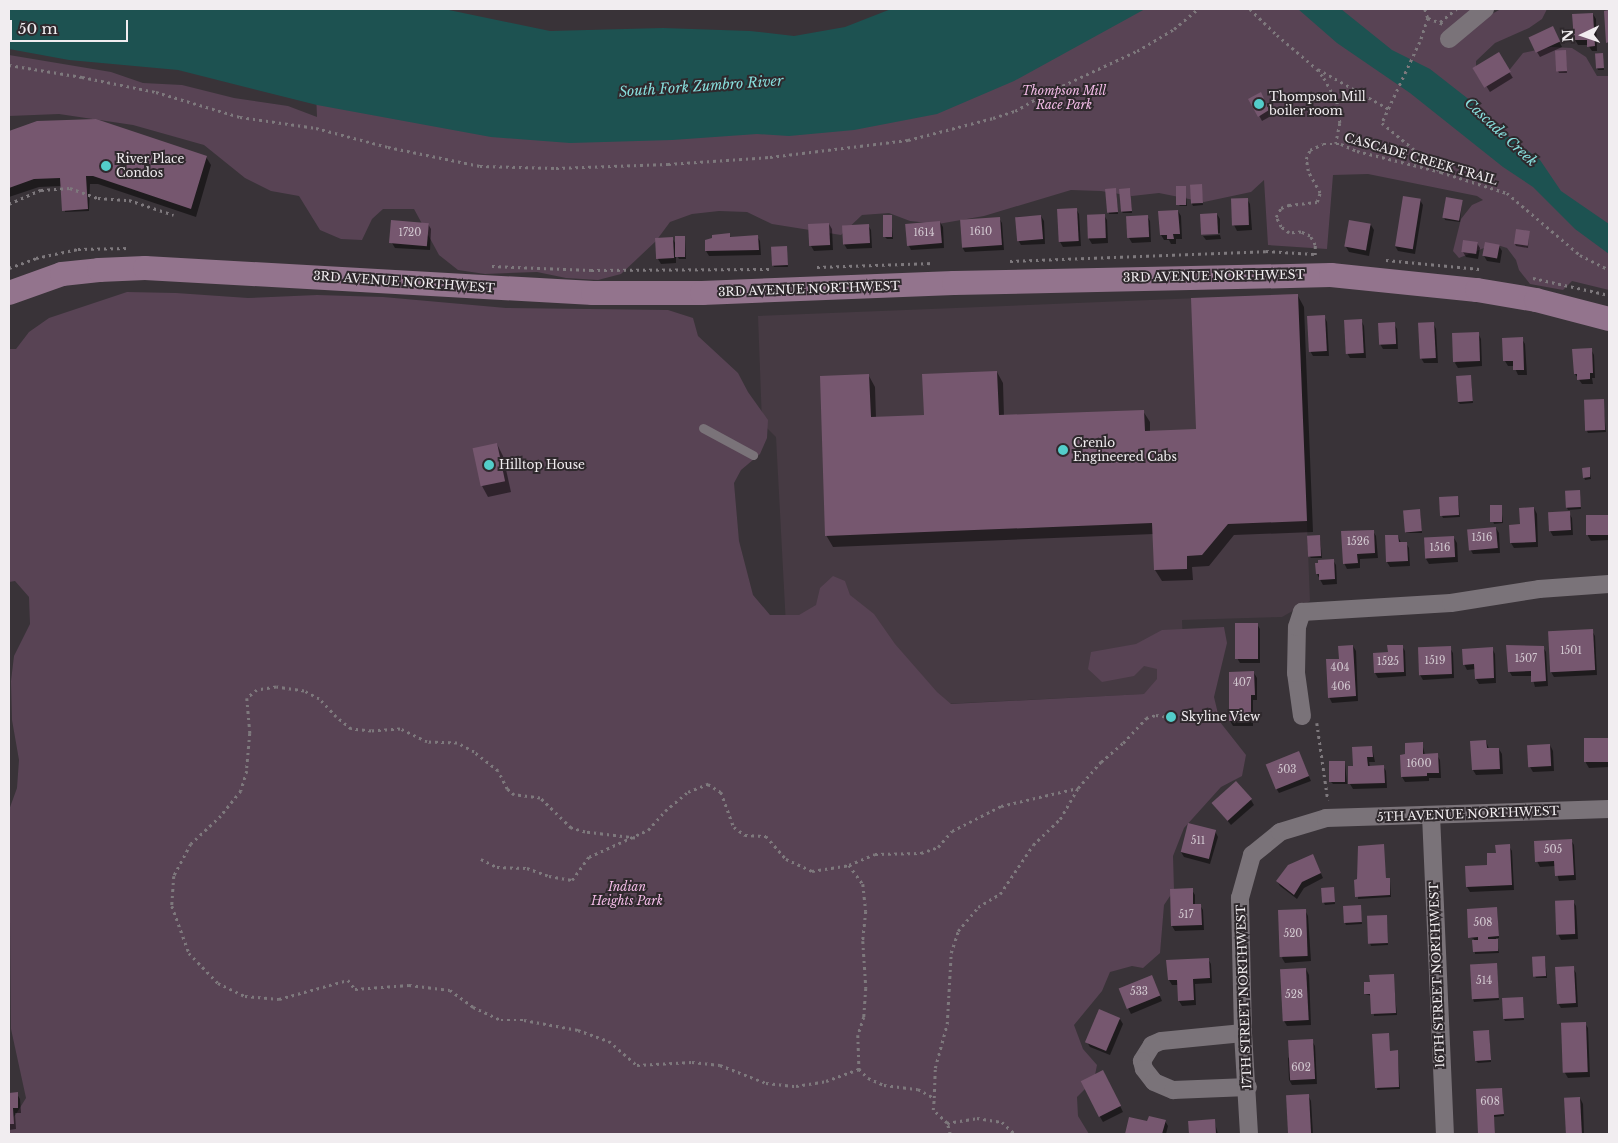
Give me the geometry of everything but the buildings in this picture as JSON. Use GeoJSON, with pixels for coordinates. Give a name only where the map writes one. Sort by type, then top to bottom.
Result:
{"type":"FeatureCollection","features":[{"type":"Feature","properties":{"kind":"main road","name":"3RD AVENUE NORTHWEST"},"geometry":{"type":"LineString","coordinates":[[9,293],[62,274],[145,268],[593,293],[702,293],[954,283],[1331,275],[1477,290],[1536,300],[1609,319]]}},
{"type":"Feature","properties":{"kind":"street"},"geometry":{"type":"LineString","coordinates":[[1449,39],[1485,9]]}},
{"type":"Feature","properties":{"kind":"street"},"geometry":{"type":"LineString","coordinates":[[1309,716],[1296,673],[1297,627],[1302,612],[1451,603],[1539,589],[1609,584]]}},
{"type":"Feature","properties":{"kind":"street","name":"5TH AVENUE NORTHWEST"},"geometry":{"type":"LineString","coordinates":[[1326,818],[1609,809]]}},
{"type":"Feature","properties":{"kind":"street","name":"16TH STREET NORTHWEST"},"geometry":{"type":"LineString","coordinates":[[1431,815],[1444,1134]]}},
{"type":"Feature","properties":{"kind":"street","name":"17TH STREET NORTHWEST"},"geometry":{"type":"LineString","coordinates":[[1249,1134],[1248,1086],[1243,1033],[1240,898],[1252,855],[1280,832],[1326,818]]}},
{"type":"Feature","properties":{"kind":"street"},"geometry":{"type":"LineString","coordinates":[[1243,1033],[1161,1041],[1152,1045],[1142,1061],[1144,1069],[1154,1082],[1173,1090],[1248,1086]]}},
{"type":"Feature","properties":{"kind":"lane"},"geometry":{"type":"LineString","coordinates":[[703,428],[753,455]]}},
{"type":"Feature","properties":{"kind":"path"},"geometry":{"type":"LineString","coordinates":[[9,66],[82,77],[156,92],[240,117],[316,128],[388,147],[480,166],[556,168],[668,164],[788,155],[908,140],[993,118],[1015,111],[1045,94],[1136,51],[1174,29],[1198,9]]}},
{"type":"Feature","properties":{"kind":"path"},"geometry":{"type":"LineString","coordinates":[[1250,9],[1317,69],[1389,109]]}},
{"type":"Feature","properties":{"kind":"path"},"geometry":{"type":"LineString","coordinates":[[1426,9],[1428,18],[1420,42],[1382,123],[1441,172]]}},
{"type":"Feature","properties":{"kind":"path"},"geometry":{"type":"LineString","coordinates":[[1440,22],[1456,9]]}},
{"type":"Feature","properties":{"kind":"path"},"geometry":{"type":"LineString","coordinates":[[1317,69],[1337,100],[1340,123],[1336,144]]}},
{"type":"Feature","properties":{"kind":"path","name":"CASCADE CREEK TRAIL"},"geometry":{"type":"LineString","coordinates":[[1002,261],[1266,251],[1315,255],[1315,245],[1310,236],[1301,232],[1289,233],[1280,227],[1276,217],[1281,208],[1289,205],[1317,202],[1320,193],[1308,171],[1306,159],[1310,150],[1323,144],[1336,144],[1441,172],[1507,193],[1580,255],[1609,270]]}},
{"type":"Feature","properties":{"kind":"path"},"geometry":{"type":"LineString","coordinates":[[9,204],[40,190],[70,188],[98,198],[130,200],[174,215]]}},
{"type":"Feature","properties":{"kind":"path"},"geometry":{"type":"LineString","coordinates":[[813,268],[943,262]]}},
{"type":"Feature","properties":{"kind":"path"},"geometry":{"type":"LineString","coordinates":[[490,266],[591,270],[779,269]]}},
{"type":"Feature","properties":{"kind":"path"},"geometry":{"type":"LineString","coordinates":[[635,838],[585,832],[571,828],[540,798],[514,796],[506,789],[498,771],[474,752],[457,743],[427,742],[400,729],[351,729],[336,717],[319,699],[304,691],[276,687],[257,690],[247,698],[250,733],[247,771],[241,791],[221,816],[191,844],[174,876],[172,906],[189,953],[218,983],[245,996],[279,999],[348,980],[356,989],[409,985],[450,990],[473,1007],[502,1020],[524,1020],[578,1030],[609,1041],[637,1065],[692,1062],[720,1065],[766,1083],[796,1086],[826,1081],[859,1069]]}},
{"type":"Feature","properties":{"kind":"path"},"geometry":{"type":"LineString","coordinates":[[950,1134],[947,1123],[933,1110],[935,1068],[947,1024],[951,953],[958,931],[978,907],[1000,894],[1033,845],[1060,819],[1078,788],[1101,762],[1123,744],[1146,718],[1156,714],[1168,718]]}},
{"type":"Feature","properties":{"kind":"path"},"geometry":{"type":"LineString","coordinates":[[1309,716],[1328,800]]}},
{"type":"Feature","properties":{"kind":"path"},"geometry":{"type":"LineString","coordinates":[[481,859],[496,867],[526,868],[549,876],[572,880],[589,857],[635,838],[648,830],[665,811],[688,792],[708,784],[721,792],[734,828],[745,835],[766,836],[786,859],[812,871],[849,865],[875,854],[921,853],[938,847],[952,831],[1001,806],[1078,788]]}},
{"type":"Feature","properties":{"kind":"path"},"geometry":{"type":"LineString","coordinates":[[849,865],[863,884],[866,911],[862,941],[866,988],[864,1017],[858,1035],[859,1069],[868,1078],[884,1085],[918,1089],[934,1098]]}},
{"type":"Feature","properties":{"kind":"path"},"geometry":{"type":"LineString","coordinates":[[947,1123],[977,1118],[1002,1122],[1015,1134]]}},
{"type":"Feature","properties":{"kind":"shaded area"},"geometry":{"type":"Polygon","coordinates":[[[1298,294],[1310,601],[1282,617],[1182,620],[1185,692],[783,712],[786,626],[776,437],[762,423],[758,316],[1298,294]]]}},
{"type":"Feature","properties":{"kind":"green space","name":"Thompson Mill Race Park"},"geometry":{"type":"Polygon","coordinates":[[[1035,9],[1479,9],[1488,16],[1501,9],[1547,9],[1542,19],[1529,28],[1495,43],[1476,61],[1476,74],[1491,82],[1507,73],[1523,53],[1551,47],[1572,48],[1586,57],[1597,76],[1609,76],[1609,290],[1572,281],[1563,290],[1530,284],[1519,270],[1516,260],[1507,248],[1494,244],[1459,258],[1453,251],[1461,219],[1472,205],[1483,200],[1477,196],[1368,174],[1333,175],[1327,249],[1268,245],[1264,180],[1251,192],[1204,202],[1159,193],[1132,196],[1101,191],[1071,190],[984,216],[938,224],[910,221],[889,213],[862,215],[841,235],[772,224],[747,212],[719,211],[692,214],[670,222],[656,241],[621,274],[598,280],[566,278],[537,272],[485,274],[458,270],[439,255],[414,209],[383,209],[372,219],[362,240],[341,239],[320,230],[299,196],[271,191],[245,178],[204,145],[133,125],[59,114],[9,116],[9,55],[111,72],[143,83],[182,85],[234,98],[288,106],[317,117],[314,39],[538,88],[1035,9]]]}},
{"type":"Feature","properties":{"kind":"green space","name":"Indian Heights Park"},"geometry":{"type":"Polygon","coordinates":[[[127,292],[248,298],[317,295],[383,297],[506,308],[668,310],[693,318],[698,336],[738,373],[748,392],[768,420],[767,438],[760,454],[741,470],[734,483],[739,541],[753,595],[770,615],[799,615],[816,605],[820,588],[833,576],[845,581],[850,595],[874,614],[895,644],[937,692],[951,704],[1144,694],[1157,679],[1157,669],[1144,666],[1134,676],[1102,682],[1088,669],[1091,652],[1136,644],[1162,630],[1224,627],[1227,643],[1214,697],[1220,722],[1246,755],[1242,776],[1221,787],[1184,828],[1173,856],[1174,890],[1164,905],[1160,953],[1143,968],[1132,966],[1110,972],[1102,991],[1074,1025],[1083,1049],[1097,1065],[1094,1080],[1077,1097],[1078,1116],[1089,1134],[9,1134],[9,1121],[26,1098],[11,1029],[9,810],[17,788],[19,760],[12,720],[11,681],[14,656],[30,624],[29,597],[15,581],[9,582],[9,349],[16,349],[29,332],[49,318],[127,292]]]}},
{"type":"Feature","properties":{"kind":"water","name":"South Fork Zumbro River"},"geometry":{"type":"Polygon","coordinates":[[[9,9],[444,9],[550,31],[663,28],[750,31],[794,36],[845,27],[891,9],[1145,9],[1014,81],[937,114],[854,130],[789,136],[757,134],[672,140],[570,143],[491,137],[317,105],[178,70],[69,60],[9,49],[9,9]]]}},
{"type":"Feature","properties":{"kind":"water","name":"Cascade Creek"},"geometry":{"type":"Polygon","coordinates":[[[1298,9],[1341,9],[1392,50],[1430,69],[1485,112],[1508,136],[1540,160],[1561,191],[1609,224],[1609,254],[1575,229],[1533,187],[1503,167],[1410,93],[1337,43],[1298,9]]]}},
{"type":"Feature","properties":{"kind":"place","name":"Thompson Mill boiler room"},"geometry":{"type":"Point","coordinates":[1259,104]}},
{"type":"Feature","properties":{"kind":"place","name":"River Place Condos"},"geometry":{"type":"Point","coordinates":[106,166]}},
{"type":"Feature","properties":{"kind":"place","name":"Crenlo Engineered Cabs"},"geometry":{"type":"Point","coordinates":[1063,450]}},
{"type":"Feature","properties":{"kind":"place","name":"Hilltop House"},"geometry":{"type":"Point","coordinates":[489,465]}},
{"type":"Feature","properties":{"kind":"place","name":"Skyline View"},"geometry":{"type":"Point","coordinates":[1171,717]}}]}
